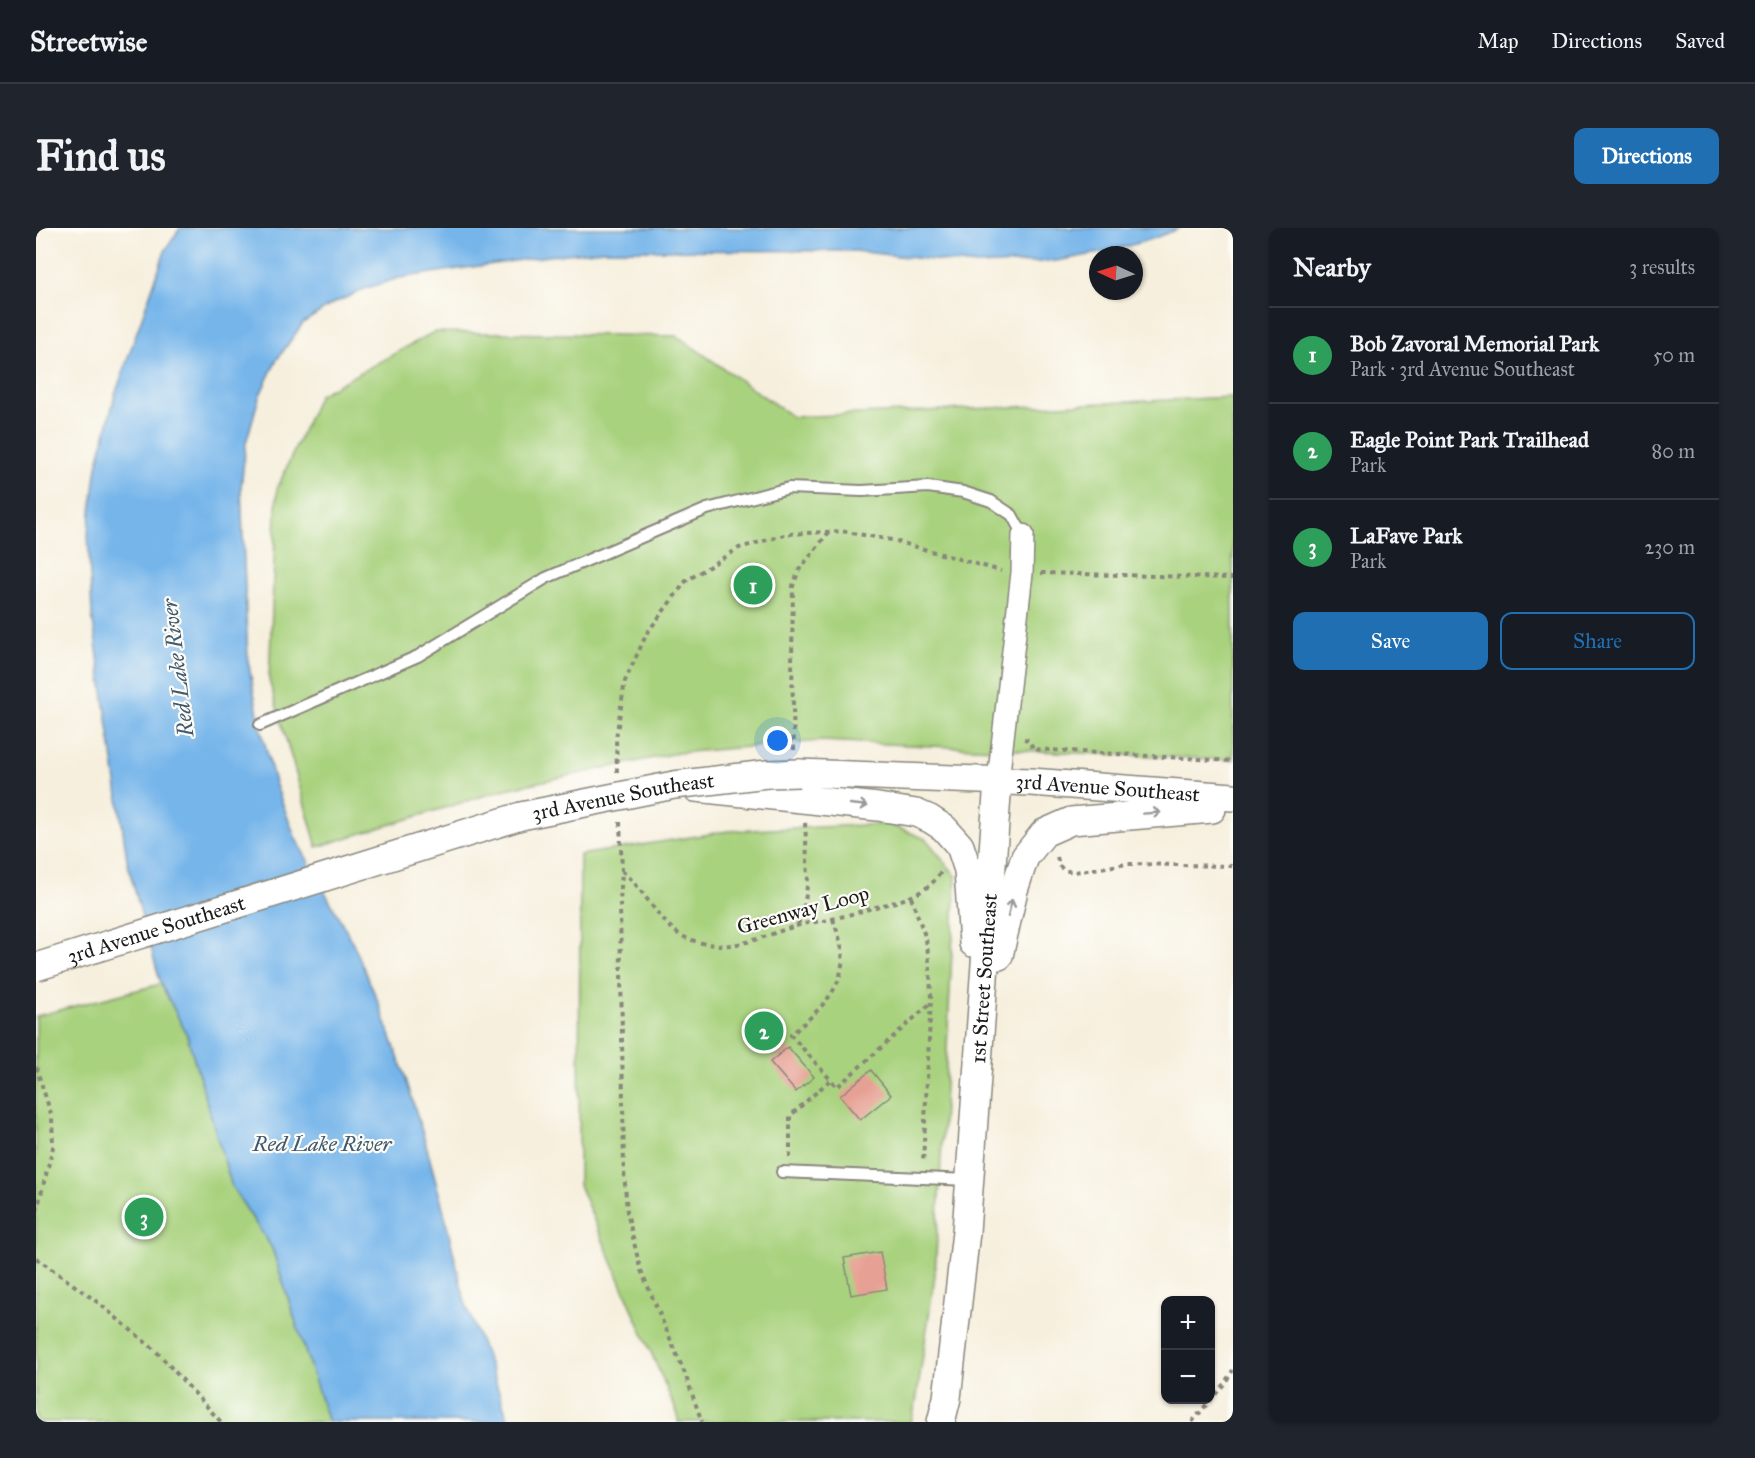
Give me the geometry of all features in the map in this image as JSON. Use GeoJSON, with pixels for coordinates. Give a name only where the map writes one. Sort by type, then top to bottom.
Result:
{"type":"FeatureCollection","features":[{"type":"Feature","properties":{"kind":"street","name":"1st Street Southeast"},"geometry":{"type":"LineString","coordinates":[[941,1422],[947,1398],[966,1232],[998,781],[1022,573],[1023,535]]}},
{"type":"Feature","properties":{"kind":"street","name":"3rd Avenue Southeast"},"geometry":{"type":"LineString","coordinates":[[36,967],[521,816],[674,785],[767,774],[800,786],[998,781],[1233,797]]}},
{"type":"Feature","properties":{"kind":"street"},"geometry":{"type":"LineString","coordinates":[[800,786],[878,807],[916,813],[944,828],[960,846],[968,870],[979,1047]]}},
{"type":"Feature","properties":{"kind":"street"},"geometry":{"type":"LineString","coordinates":[[979,1047],[1014,890],[1025,857],[1044,833],[1071,821],[1233,807]]}},
{"type":"Feature","properties":{"kind":"lane"},"geometry":{"type":"LineString","coordinates":[[260,725],[418,656],[546,578],[707,509],[789,488],[862,491],[928,487],[963,492],[991,501],[1012,515],[1023,535]]}},
{"type":"Feature","properties":{"kind":"lane"},"geometry":{"type":"LineString","coordinates":[[786,1172],[969,1180]]}},
{"type":"Feature","properties":{"kind":"path"},"geometry":{"type":"LineString","coordinates":[[798,925],[805,902],[808,878],[804,807],[794,747],[793,586],[799,570],[829,531]]}},
{"type":"Feature","properties":{"kind":"path"},"geometry":{"type":"LineString","coordinates":[[618,782],[616,738],[625,681],[647,633],[686,581],[739,548],[788,534],[841,531],[892,540],[996,571],[1233,578]]}},
{"type":"Feature","properties":{"kind":"path"},"geometry":{"type":"LineString","coordinates":[[1029,740],[1033,749],[1032,759]]}},
{"type":"Feature","properties":{"kind":"path"},"geometry":{"type":"LineString","coordinates":[[1033,749],[1233,761]]}},
{"type":"Feature","properties":{"kind":"path"},"geometry":{"type":"LineString","coordinates":[[619,815],[622,871],[620,902],[624,1171],[627,1212],[640,1268],[686,1374],[702,1422]]}},
{"type":"Feature","properties":{"kind":"path"},"geometry":{"type":"LineString","coordinates":[[1053,848],[1063,870],[1074,872],[1127,864],[1233,866]]}},
{"type":"Feature","properties":{"kind":"path","name":"Greenway Loop"},"geometry":{"type":"LineString","coordinates":[[622,871],[631,878],[673,929],[686,938],[706,944],[730,945],[755,940],[798,925],[833,919],[911,897],[930,886],[938,878],[942,862]]}},
{"type":"Feature","properties":{"kind":"path"},"geometry":{"type":"LineString","coordinates":[[911,897],[926,939],[930,968],[931,1003],[922,1179]]}},
{"type":"Feature","properties":{"kind":"path"},"geometry":{"type":"LineString","coordinates":[[833,919],[842,948],[843,966],[839,980],[831,996],[791,1035],[837,1087],[931,1003]]}},
{"type":"Feature","properties":{"kind":"path"},"geometry":{"type":"LineString","coordinates":[[36,1067],[52,1117],[53,1147],[36,1214]]}},
{"type":"Feature","properties":{"kind":"path"},"geometry":{"type":"LineString","coordinates":[[786,1172],[790,1116],[830,1080]]}},
{"type":"Feature","properties":{"kind":"path"},"geometry":{"type":"LineString","coordinates":[[36,1258],[96,1301],[156,1351],[221,1422]]}},
{"type":"Feature","properties":{"kind":"path"},"geometry":{"type":"LineString","coordinates":[[1192,1422],[1233,1370]]}},
{"type":"Feature","properties":{"kind":"green space"},"geometry":{"type":"Polygon","coordinates":[[[434,332],[677,336],[793,417],[1233,397],[1233,760],[821,741],[677,753],[506,789],[317,847],[269,680],[277,489],[319,395],[434,332]]]}},
{"type":"Feature","properties":{"kind":"green space"},"geometry":{"type":"Polygon","coordinates":[[[889,824],[926,839],[956,876],[935,1275],[911,1422],[678,1422],[678,1415],[579,1185],[580,855],[728,831],[889,824]]]}},
{"type":"Feature","properties":{"kind":"green space"},"geometry":{"type":"Polygon","coordinates":[[[161,984],[187,1035],[232,1187],[272,1248],[328,1422],[36,1422],[36,1016],[161,984]]]}},
{"type":"Feature","properties":{"kind":"water","name":"Red Lake River"},"geometry":{"type":"Polygon","coordinates":[[[180,228],[1180,228],[1128,246],[1089,246],[1089,255],[1056,261],[977,265],[855,251],[604,250],[445,271],[399,278],[367,288],[332,304],[303,323],[276,361],[259,397],[246,443],[241,487],[248,660],[260,725],[275,783],[295,837],[353,943],[379,1004],[405,1076],[443,1208],[465,1302],[509,1422],[328,1422],[272,1248],[232,1187],[187,1035],[161,984],[128,866],[92,615],[88,534],[97,467],[115,395],[165,251],[180,228]]]}},
{"type":"Feature","properties":{"kind":"building"},"geometry":{"type":"Polygon","coordinates":[[[788,1047],[814,1077],[796,1092],[770,1062],[788,1047]]]}},
{"type":"Feature","properties":{"kind":"building"},"geometry":{"type":"Polygon","coordinates":[[[871,1070],[891,1095],[860,1120],[840,1096],[871,1070]]]}},
{"type":"Feature","properties":{"kind":"building"},"geometry":{"type":"Polygon","coordinates":[[[880,1252],[887,1289],[851,1295],[844,1258],[880,1252]]]}},
{"type":"Feature","properties":{"kind":"place","name":"Bob Zavoral Memorial Park"},"geometry":{"type":"Point","coordinates":[753,585]}},
{"type":"Feature","properties":{"kind":"place","name":"Eagle Point Park Trailhead"},"geometry":{"type":"Point","coordinates":[764,1031]}},
{"type":"Feature","properties":{"kind":"place","name":"LaFave Park"},"geometry":{"type":"Point","coordinates":[144,1217]}}]}
